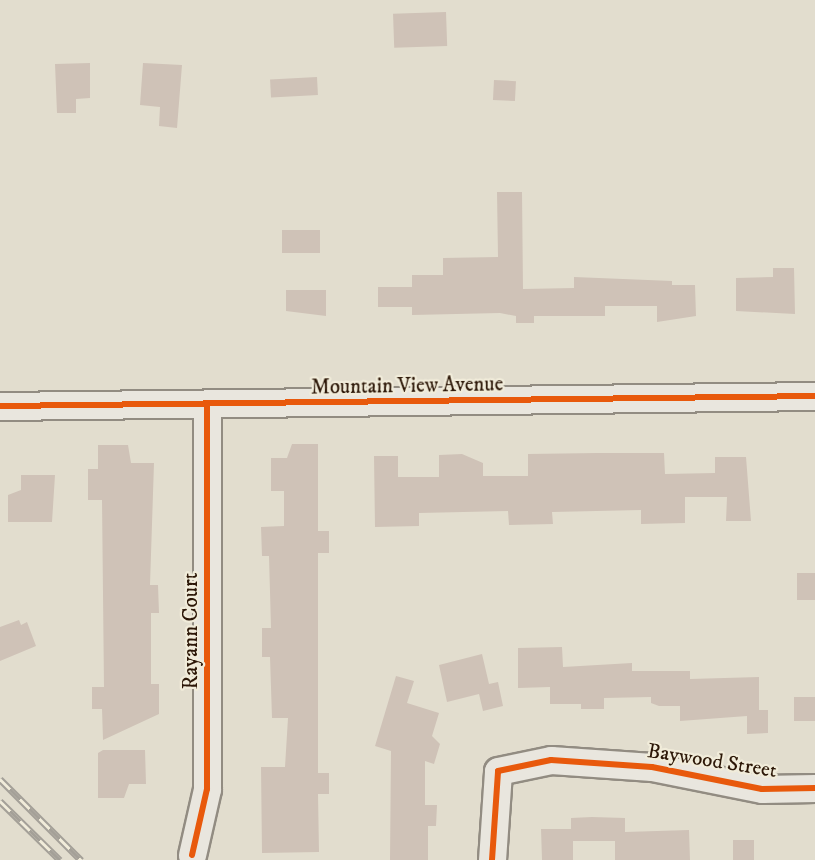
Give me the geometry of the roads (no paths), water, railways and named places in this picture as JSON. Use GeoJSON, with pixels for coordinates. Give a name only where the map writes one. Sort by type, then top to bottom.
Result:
{"type":"FeatureCollection","features":[{"type":"Feature","properties":{"kind":"street","name":"Mountain View Avenue"},"geometry":{"type":"LineString","coordinates":[[0,406],[815,396]]}},
{"type":"Feature","properties":{"kind":"street","name":"Rayann Court"},"geometry":{"type":"LineString","coordinates":[[192,855],[207,789],[207,405]]}},
{"type":"Feature","properties":{"kind":"street","name":"Baywood Street"},"geometry":{"type":"LineString","coordinates":[[492,860],[498,771],[551,760],[652,767],[762,789],[815,788]]}},
{"type":"Feature","properties":{"kind":"railway"},"geometry":{"type":"LineString","coordinates":[[0,779],[81,860]]}},
{"type":"Feature","properties":{"kind":"railway"},"geometry":{"type":"LineString","coordinates":[[0,801],[60,860]]}}]}
